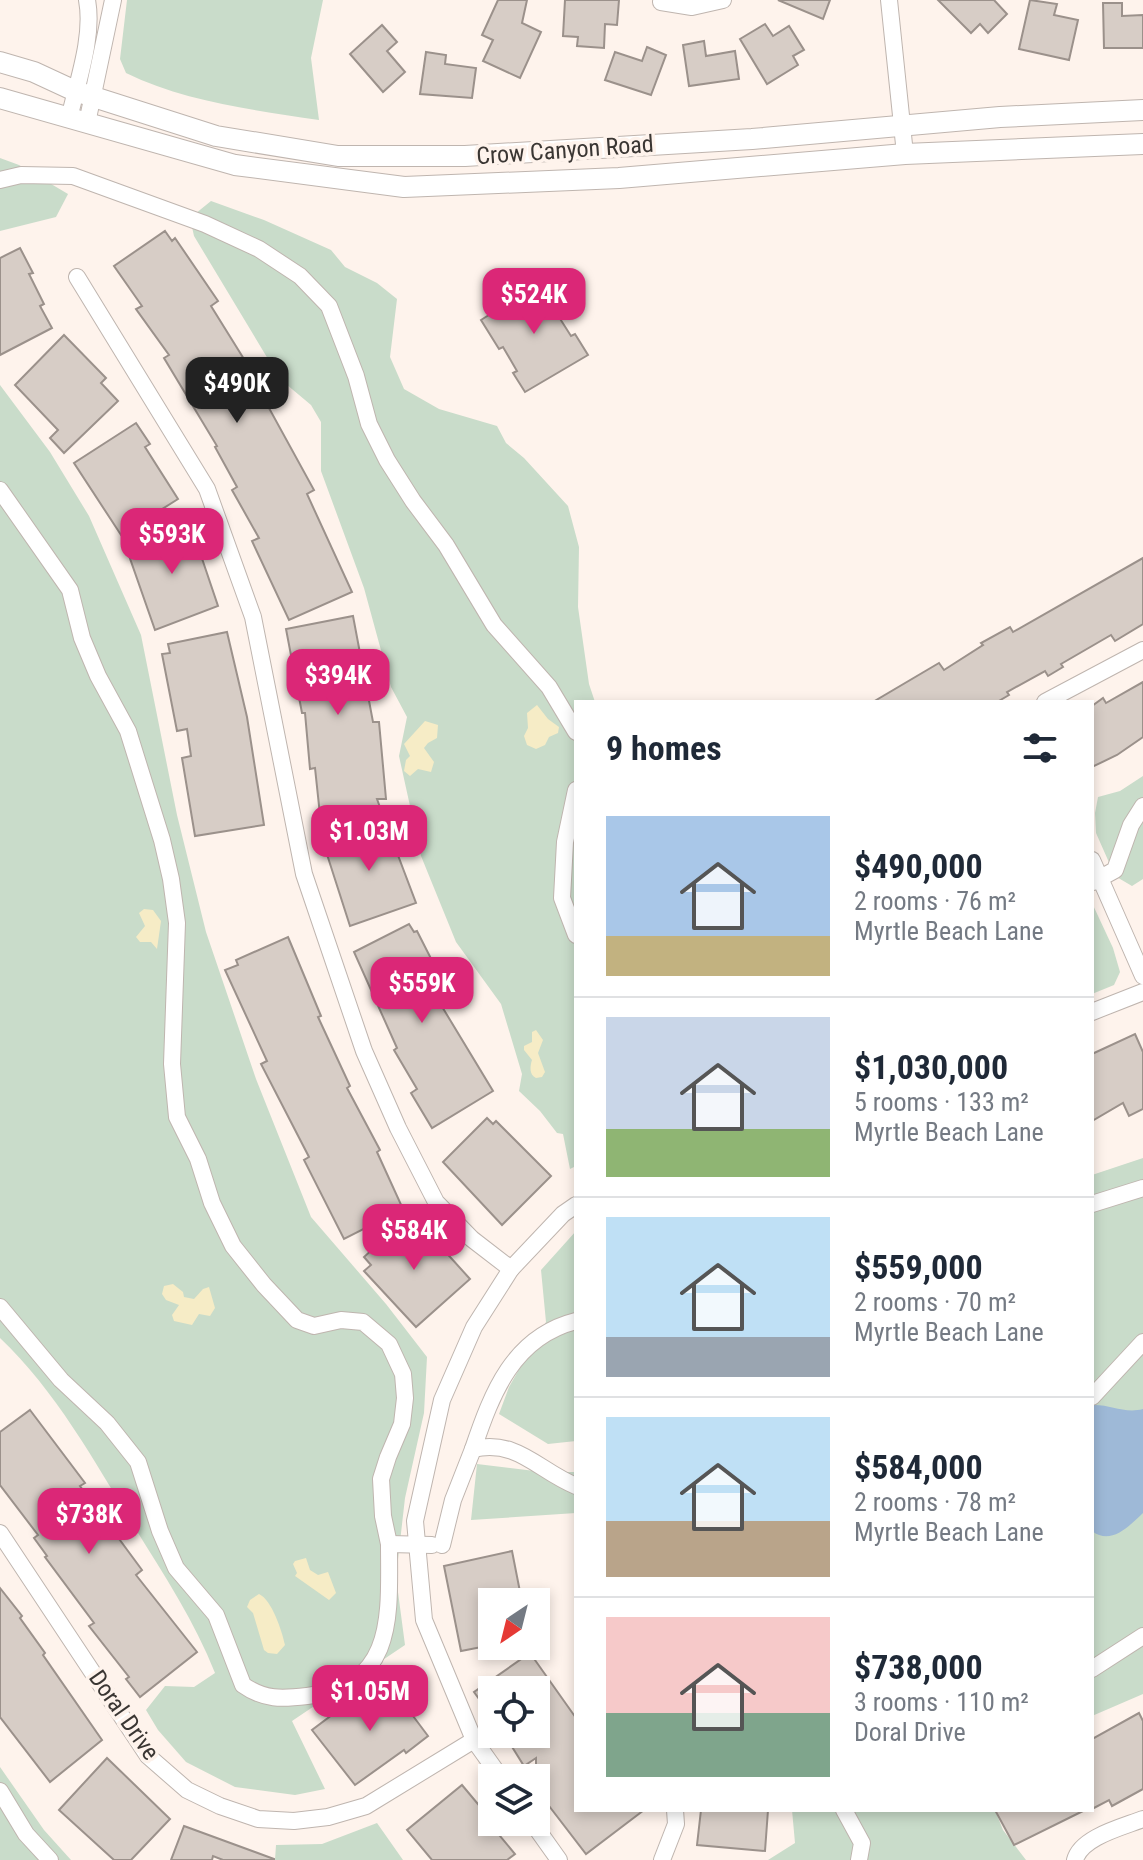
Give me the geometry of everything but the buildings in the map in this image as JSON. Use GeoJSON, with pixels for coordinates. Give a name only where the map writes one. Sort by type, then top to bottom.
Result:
{"type":"FeatureCollection","features":[{"type":"Feature","properties":{"kind":"main road","name":"Crow Canyon Road"},"geometry":{"type":"LineString","coordinates":[[0,62],[34,72],[85,94],[216,136],[338,156],[465,156],[752,139],[902,125],[1143,110]]}},
{"type":"Feature","properties":{"kind":"main road","name":"Crow Canyon Road"},"geometry":{"type":"LineString","coordinates":[[0,98],[235,165],[404,187],[619,178],[905,154],[1143,144]]}},
{"type":"Feature","properties":{"kind":"street"},"geometry":{"type":"LineString","coordinates":[[85,94],[87,0]]}},
{"type":"Feature","properties":{"kind":"street"},"geometry":{"type":"LineString","coordinates":[[78,121],[113,0]]}},
{"type":"Feature","properties":{"kind":"street"},"geometry":{"type":"LineString","coordinates":[[661,2],[692,7],[723,0]]}},
{"type":"Feature","properties":{"kind":"street"},"geometry":{"type":"LineString","coordinates":[[889,0],[905,154]]}},
{"type":"Feature","properties":{"kind":"street"},"geometry":{"type":"LineString","coordinates":[[0,180],[21,175],[73,176],[219,230],[259,249],[300,276],[329,306],[356,376],[369,424],[387,460],[446,545],[494,625],[549,687],[574,729]]}},
{"type":"Feature","properties":{"kind":"street"},"geometry":{"type":"LineString","coordinates":[[77,277],[207,489],[253,617],[304,874],[369,1064],[436,1202],[472,1239],[511,1269]]}},
{"type":"Feature","properties":{"kind":"street"},"geometry":{"type":"LineString","coordinates":[[0,490],[70,590],[82,638],[98,676],[128,731],[162,840],[177,923],[172,1064],[177,1117],[198,1159],[212,1203],[233,1246],[297,1320],[314,1326],[341,1320],[363,1322],[389,1344],[403,1374],[405,1398],[402,1424],[381,1479],[383,1516],[389,1544],[389,1614],[383,1642],[374,1660],[352,1683],[319,1695],[267,1698],[243,1685],[216,1615],[176,1568],[160,1531],[138,1462],[127,1445],[61,1380],[0,1307]]}},
{"type":"Feature","properties":{"kind":"street"},"geometry":{"type":"LineString","coordinates":[[1049,700],[1143,650]]}},
{"type":"Feature","properties":{"kind":"street"},"geometry":{"type":"LineString","coordinates":[[574,799],[565,842],[562,898],[574,930]]}},
{"type":"Feature","properties":{"kind":"street"},"geometry":{"type":"LineString","coordinates":[[1143,806],[1131,825],[1115,870],[1096,881],[1143,976]]}},
{"type":"Feature","properties":{"kind":"street"},"geometry":{"type":"LineString","coordinates":[[1094,1011],[1143,992]]}},
{"type":"Feature","properties":{"kind":"street"},"geometry":{"type":"LineString","coordinates":[[1094,1203],[1143,1188]]}},
{"type":"Feature","properties":{"kind":"street"},"geometry":{"type":"LineString","coordinates":[[430,1545],[415,1521],[442,1400],[474,1327],[511,1269],[574,1206]]}},
{"type":"Feature","properties":{"kind":"street"},"geometry":{"type":"LineString","coordinates":[[491,1764],[474,1740],[424,1620],[430,1545],[453,1500],[482,1421],[503,1377],[520,1352],[543,1334],[574,1322]]}},
{"type":"Feature","properties":{"kind":"street"},"geometry":{"type":"LineString","coordinates":[[1094,1395],[1143,1342]]}},
{"type":"Feature","properties":{"kind":"street"},"geometry":{"type":"LineString","coordinates":[[473,1449],[490,1445],[509,1448],[574,1485]]}},
{"type":"Feature","properties":{"kind":"street","name":"Doral Drive"},"geometry":{"type":"LineString","coordinates":[[0,1533],[148,1756],[187,1790],[220,1806],[258,1819],[294,1821],[328,1817],[366,1806],[474,1740]]}},
{"type":"Feature","properties":{"kind":"street"},"geometry":{"type":"LineString","coordinates":[[389,1544],[430,1545]]}},
{"type":"Feature","properties":{"kind":"street"},"geometry":{"type":"LineString","coordinates":[[1094,1668],[1143,1636]]}},
{"type":"Feature","properties":{"kind":"street"},"geometry":{"type":"LineString","coordinates":[[0,1791],[26,1834],[50,1860]]}},
{"type":"Feature","properties":{"kind":"street"},"geometry":{"type":"LineString","coordinates":[[662,1860],[676,1824],[675,1812]]}},
{"type":"Feature","properties":{"kind":"street"},"geometry":{"type":"LineString","coordinates":[[845,1812],[862,1843],[859,1860]]}},
{"type":"Feature","properties":{"kind":"street"},"geometry":{"type":"LineString","coordinates":[[1075,1860],[1077,1853],[1091,1841],[1143,1819]]}},
{"type":"Feature","properties":{"kind":"street"},"geometry":{"type":"LineString","coordinates":[[542,1836],[559,1860]]}},
{"type":"Feature","properties":{"kind":"green space"},"geometry":{"type":"Polygon","coordinates":[[[127,0],[323,0],[311,58],[319,120],[196,98],[126,73],[120,59],[127,0]]]}},
{"type":"Feature","properties":{"kind":"green space"},"geometry":{"type":"Polygon","coordinates":[[[0,158],[19,165],[68,194],[56,217],[0,231],[0,158]]]}},
{"type":"Feature","properties":{"kind":"green space"},"geometry":{"type":"Polygon","coordinates":[[[211,201],[264,220],[331,250],[345,267],[377,283],[397,299],[390,357],[404,389],[439,409],[497,426],[506,443],[568,506],[579,547],[578,607],[589,684],[594,700],[574,700],[574,1167],[570,1169],[563,1134],[557,1133],[519,1091],[522,1074],[501,1004],[456,942],[421,856],[399,756],[407,717],[391,687],[364,588],[321,471],[321,422],[311,405],[280,379],[194,236],[190,218],[211,201]]]}},
{"type":"Feature","properties":{"kind":"green space"},"geometry":{"type":"Polygon","coordinates":[[[0,385],[50,452],[89,516],[141,635],[177,815],[206,932],[256,1079],[311,1217],[427,1357],[424,1413],[405,1498],[396,1577],[405,1645],[292,1721],[325,1789],[295,1795],[235,1787],[186,1762],[158,1730],[146,1710],[165,1686],[194,1687],[215,1673],[178,1599],[89,1453],[57,1404],[0,1338],[0,385]]]}},
{"type":"Feature","properties":{"kind":"green space"},"geometry":{"type":"Polygon","coordinates":[[[1143,776],[1143,879],[1132,886],[1115,876],[1096,833],[1095,813],[1098,797],[1120,791],[1143,776]]]}},
{"type":"Feature","properties":{"kind":"green space"},"geometry":{"type":"Polygon","coordinates":[[[1094,907],[1113,948],[1120,972],[1114,985],[1094,993],[1094,907]]]}},
{"type":"Feature","properties":{"kind":"green space"},"geometry":{"type":"Polygon","coordinates":[[[1143,1158],[1143,1694],[1094,1715],[1094,1174],[1143,1158]]]}},
{"type":"Feature","properties":{"kind":"green space"},"geometry":{"type":"Polygon","coordinates":[[[574,1233],[574,1441],[548,1444],[499,1414],[509,1387],[546,1322],[541,1270],[574,1233]]]}},
{"type":"Feature","properties":{"kind":"green space"},"geometry":{"type":"Polygon","coordinates":[[[477,1464],[543,1472],[574,1472],[574,1513],[471,1520],[477,1464]]]}},
{"type":"Feature","properties":{"kind":"green space"},"geometry":{"type":"Polygon","coordinates":[[[0,1767],[44,1830],[71,1860],[0,1860],[0,1767]]]}},
{"type":"Feature","properties":{"kind":"green space"},"geometry":{"type":"Polygon","coordinates":[[[792,1812],[996,1812],[1003,1830],[1026,1860],[768,1860],[795,1843],[792,1812]]]}},
{"type":"Feature","properties":{"kind":"green space"},"geometry":{"type":"Polygon","coordinates":[[[377,1823],[403,1860],[275,1860],[276,1845],[322,1844],[377,1823]]]}},
{"type":"Feature","properties":{"kind":"sand"},"geometry":{"type":"Polygon","coordinates":[[[537,705],[559,727],[558,733],[536,749],[527,745],[524,736],[528,728],[527,713],[537,705]]]}},
{"type":"Feature","properties":{"kind":"sand"},"geometry":{"type":"Polygon","coordinates":[[[425,721],[438,725],[437,738],[424,748],[434,762],[431,772],[418,769],[410,776],[404,771],[410,756],[404,744],[425,721]]]}},
{"type":"Feature","properties":{"kind":"sand"},"geometry":{"type":"Polygon","coordinates":[[[144,909],[153,910],[161,921],[157,949],[151,942],[140,942],[136,937],[145,926],[139,913],[144,909]]]}},
{"type":"Feature","properties":{"kind":"sand"},"geometry":{"type":"Polygon","coordinates":[[[536,1030],[543,1040],[538,1053],[545,1072],[542,1077],[536,1078],[531,1073],[532,1060],[524,1046],[532,1042],[532,1032],[536,1030]]]}},
{"type":"Feature","properties":{"kind":"sand"},"geometry":{"type":"Polygon","coordinates":[[[173,1284],[183,1292],[184,1297],[194,1299],[209,1287],[215,1308],[210,1316],[199,1314],[192,1325],[174,1321],[172,1315],[179,1305],[166,1300],[162,1294],[164,1286],[173,1284]]]}},
{"type":"Feature","properties":{"kind":"sand"},"geometry":{"type":"Polygon","coordinates":[[[306,1558],[310,1570],[318,1575],[328,1572],[336,1593],[329,1600],[295,1576],[297,1573],[293,1564],[306,1558]]]}},
{"type":"Feature","properties":{"kind":"sand"},"geometry":{"type":"Polygon","coordinates":[[[259,1594],[272,1609],[282,1632],[285,1645],[277,1654],[264,1650],[253,1613],[247,1607],[250,1600],[259,1594]]]}},
{"type":"Feature","properties":{"kind":"water"},"geometry":{"type":"Polygon","coordinates":[[[1094,1405],[1143,1409],[1143,1513],[1113,1535],[1094,1532],[1094,1405]]]}}]}
